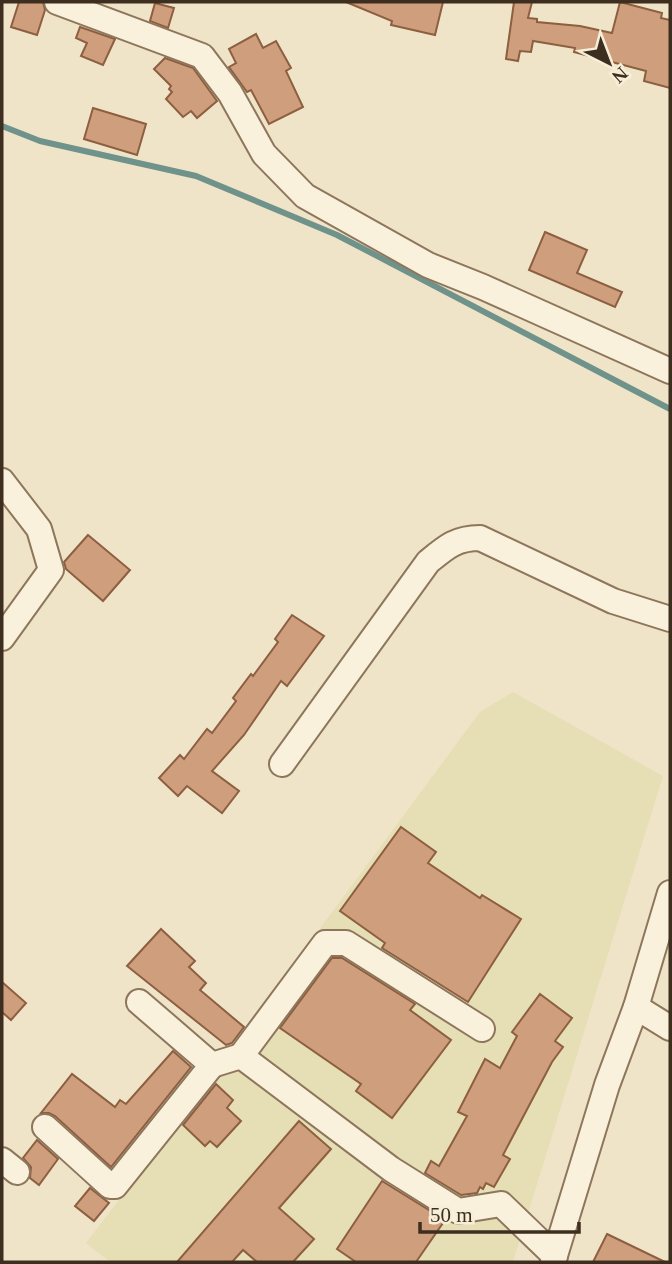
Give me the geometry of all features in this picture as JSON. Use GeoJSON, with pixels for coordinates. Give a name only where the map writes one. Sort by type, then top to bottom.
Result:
{"type":"FeatureCollection","features":[{"type":"Feature","properties":{"kind":"street"},"geometry":{"type":"LineString","coordinates":[[57,2],[202,57],[230,93],[264,154],[305,196],[428,265],[670,371]]}},
{"type":"Feature","properties":{"kind":"street"},"geometry":{"type":"LineString","coordinates":[[2,481],[39,529],[51,569],[2,638]]}},
{"type":"Feature","properties":{"kind":"street"},"geometry":{"type":"LineString","coordinates":[[282,764],[428,562],[448,545],[464,538],[480,538],[613,601],[670,619]]}},
{"type":"Feature","properties":{"kind":"street"},"geometry":{"type":"LineString","coordinates":[[241,1056],[391,1169],[458,1211],[501,1204],[554,1259],[670,893]]}},
{"type":"Feature","properties":{"kind":"street"},"geometry":{"type":"LineString","coordinates":[[45,1127],[110,1186],[115,1186],[212,1065],[241,1056],[325,943],[346,943],[482,1029]]}},
{"type":"Feature","properties":{"kind":"street"},"geometry":{"type":"LineString","coordinates":[[139,1002],[212,1065]]}},
{"type":"Feature","properties":{"kind":"street"},"geometry":{"type":"LineString","coordinates":[[636,1007],[670,1028]]}},
{"type":"Feature","properties":{"kind":"shaded area"},"geometry":{"type":"Polygon","coordinates":[[[513,692],[663,776],[513,1262],[110,1262],[86,1243],[176,1125],[172,1121],[236,1042],[480,712],[513,692]]]}},
{"type":"Feature","properties":{"kind":"building"},"geometry":{"type":"Polygon","coordinates":[[[19,2],[43,2],[45,10],[37,35],[11,27],[19,2]]]}},
{"type":"Feature","properties":{"kind":"building"},"geometry":{"type":"Polygon","coordinates":[[[346,2],[443,2],[435,35],[391,25],[392,21],[346,2]]]}},
{"type":"Feature","properties":{"kind":"building"},"geometry":{"type":"Polygon","coordinates":[[[514,2],[532,2],[528,18],[537,19],[537,22],[580,26],[612,33],[620,2],[662,13],[661,18],[670,20],[670,88],[644,81],[646,71],[574,52],[575,48],[533,41],[531,52],[520,51],[518,61],[506,59],[514,2]]]}},
{"type":"Feature","properties":{"kind":"building"},"geometry":{"type":"Polygon","coordinates":[[[155,3],[174,8],[168,28],[150,21],[155,3]]]}},
{"type":"Feature","properties":{"kind":"building"},"geometry":{"type":"Polygon","coordinates":[[[80,27],[115,39],[103,65],[81,56],[87,43],[76,38],[80,27]]]}},
{"type":"Feature","properties":{"kind":"building"},"geometry":{"type":"Polygon","coordinates":[[[256,34],[263,48],[276,41],[291,68],[286,71],[303,107],[269,124],[251,90],[247,92],[229,67],[236,63],[229,49],[256,34]]]}},
{"type":"Feature","properties":{"kind":"building"},"geometry":{"type":"Polygon","coordinates":[[[165,58],[193,68],[217,101],[197,118],[191,111],[183,117],[166,99],[172,92],[169,89],[171,86],[154,69],[165,58]]]}},
{"type":"Feature","properties":{"kind":"building"},"geometry":{"type":"Polygon","coordinates":[[[93,108],[146,124],[137,155],[84,139],[93,108]]]}},
{"type":"Feature","properties":{"kind":"building"},"geometry":{"type":"Polygon","coordinates":[[[545,232],[587,250],[577,273],[622,292],[615,307],[529,270],[545,232]]]}},
{"type":"Feature","properties":{"kind":"building"},"geometry":{"type":"Polygon","coordinates":[[[88,535],[130,570],[103,601],[66,569],[64,562],[88,535]]]}},
{"type":"Feature","properties":{"kind":"building"},"geometry":{"type":"Polygon","coordinates":[[[292,615],[324,636],[287,686],[281,681],[244,735],[212,771],[239,791],[222,813],[187,786],[178,796],[159,778],[180,755],[184,759],[207,729],[212,733],[236,701],[233,698],[278,642],[275,639],[292,615]]]}},
{"type":"Feature","properties":{"kind":"building"},"geometry":{"type":"Polygon","coordinates":[[[401,827],[436,852],[428,863],[480,898],[482,895],[521,919],[468,1002],[382,948],[385,943],[340,911],[401,827]]]}},
{"type":"Feature","properties":{"kind":"building"},"geometry":{"type":"Polygon","coordinates":[[[161,929],[195,961],[189,967],[206,983],[200,990],[244,1027],[232,1043],[226,1045],[127,966],[161,929]]]}},
{"type":"Feature","properties":{"kind":"building"},"geometry":{"type":"Polygon","coordinates":[[[332,958],[342,958],[415,1004],[410,1010],[451,1040],[392,1118],[356,1091],[361,1084],[280,1028],[332,958]]]}},
{"type":"Feature","properties":{"kind":"building"},"geometry":{"type":"Polygon","coordinates":[[[2,982],[26,1003],[11,1020],[2,1012],[2,982]]]}},
{"type":"Feature","properties":{"kind":"building"},"geometry":{"type":"Polygon","coordinates":[[[540,994],[572,1018],[555,1041],[563,1047],[552,1062],[503,1155],[510,1159],[494,1187],[486,1183],[477,1193],[461,1195],[425,1173],[431,1161],[439,1166],[467,1116],[458,1112],[485,1059],[500,1068],[517,1036],[512,1032],[540,994]]]}},
{"type":"Feature","properties":{"kind":"building"},"geometry":{"type":"Polygon","coordinates":[[[173,1051],[191,1067],[111,1167],[55,1116],[41,1113],[72,1074],[115,1107],[120,1100],[126,1104],[173,1051]]]}},
{"type":"Feature","properties":{"kind":"building"},"geometry":{"type":"Polygon","coordinates":[[[216,1084],[233,1100],[227,1108],[241,1121],[217,1147],[210,1141],[205,1146],[183,1125],[216,1084]]]}},
{"type":"Feature","properties":{"kind":"building"},"geometry":{"type":"Polygon","coordinates":[[[299,1121],[331,1149],[279,1208],[314,1239],[293,1262],[257,1262],[243,1250],[232,1262],[177,1262],[299,1121]]]}},
{"type":"Feature","properties":{"kind":"building"},"geometry":{"type":"Polygon","coordinates":[[[37,1140],[58,1159],[39,1185],[30,1178],[31,1167],[23,1158],[37,1140]]]}},
{"type":"Feature","properties":{"kind":"building"},"geometry":{"type":"Polygon","coordinates":[[[382,1181],[445,1220],[416,1262],[356,1262],[337,1249],[382,1181]]]}},
{"type":"Feature","properties":{"kind":"building"},"geometry":{"type":"Polygon","coordinates":[[[90,1188],[109,1203],[94,1221],[75,1206],[90,1188]]]}},
{"type":"Feature","properties":{"kind":"building"},"geometry":{"type":"Polygon","coordinates":[[[607,1234],[665,1262],[593,1262],[607,1234]]]}},
{"type":"Feature","properties":{"kind":"waterway"},"geometry":{"type":"LineString","coordinates":[[2,126],[40,141],[196,176],[337,235],[670,409]]}}]}
